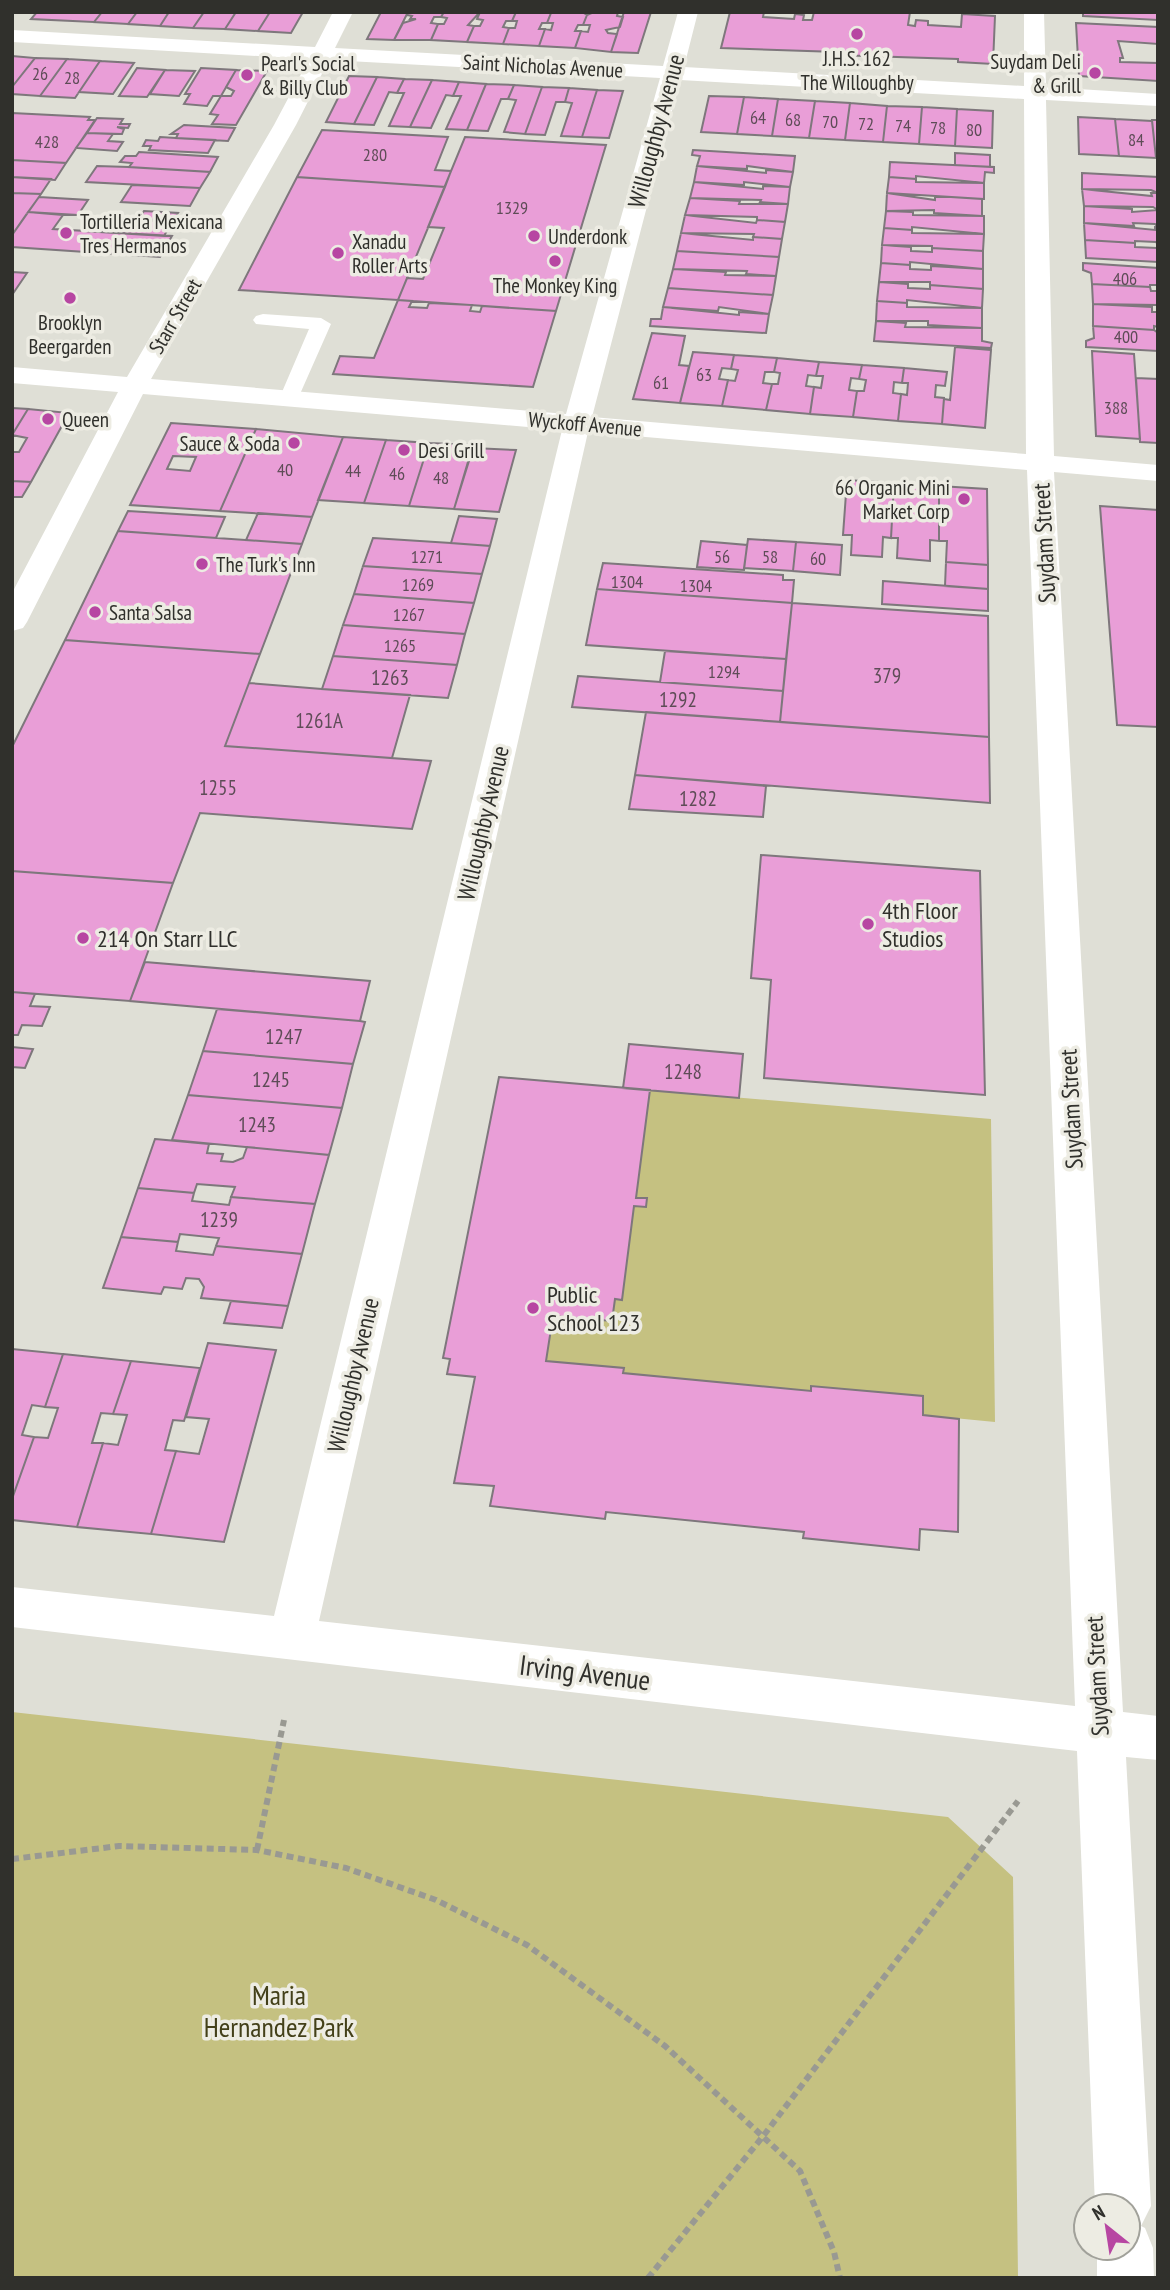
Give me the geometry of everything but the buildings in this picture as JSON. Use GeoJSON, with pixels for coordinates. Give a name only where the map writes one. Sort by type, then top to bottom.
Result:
{"type":"FeatureCollection","features":[{"type":"Feature","properties":{"kind":"street","name":"Starr Street"},"geometry":{"type":"LineString","coordinates":[[12,622],[135,385],[285,125],[319,53],[343,12]]}},
{"type":"Feature","properties":{"kind":"street","name":"Willoughby Avenue"},"geometry":{"type":"LineString","coordinates":[[292,1638],[577,423],[688,12]]}},
{"type":"Feature","properties":{"kind":"street","name":"Suydam Street"},"geometry":{"type":"LineString","coordinates":[[1034,12],[1040,463],[1122,2192]]}},
{"type":"Feature","properties":{"kind":"street","name":"Saint Nicholas Avenue"},"geometry":{"type":"LineString","coordinates":[[12,36],[1158,100]]}},
{"type":"Feature","properties":{"kind":"street","name":"Wyckoff Avenue"},"geometry":{"type":"LineString","coordinates":[[12,375],[1158,473]]}},
{"type":"Feature","properties":{"kind":"street","name":"Irving Avenue"},"geometry":{"type":"LineString","coordinates":[[12,1607],[1158,1738]]}},
{"type":"Feature","properties":{"kind":"lane"},"geometry":{"type":"LineString","coordinates":[[263,320],[321,324],[289,399]]}},
{"type":"Feature","properties":{"kind":"path"},"geometry":{"type":"LineString","coordinates":[[257,1850],[284,1720]]}},
{"type":"Feature","properties":{"kind":"path"},"geometry":{"type":"LineString","coordinates":[[648,2278],[764,2135],[1018,1801]]}},
{"type":"Feature","properties":{"kind":"path"},"geometry":{"type":"LineString","coordinates":[[12,1859],[119,1846],[257,1850],[346,1868],[436,1900],[527,1945],[665,2046],[800,2171],[834,2252],[840,2278]]}},
{"type":"Feature","properties":{"kind":"green space"},"geometry":{"type":"Polygon","coordinates":[[[650,1090],[991,1119],[995,1422],[923,1415],[923,1396],[812,1386],[811,1391],[623,1373],[623,1368],[546,1361],[553,1316],[612,1321],[615,1299],[622,1299],[634,1206],[646,1207],[647,1198],[636,1198],[650,1090]]]}},
{"type":"Feature","properties":{"kind":"green space","name":"Maria Hernandez Park"},"geometry":{"type":"Polygon","coordinates":[[[12,1712],[948,1817],[1013,1877],[1018,2278],[12,2278],[12,1712]]]}},
{"type":"Feature","properties":{"kind":"place","name":"J.H.S. 162 The Willoughby"},"geometry":{"type":"Point","coordinates":[857,34]}},
{"type":"Feature","properties":{"kind":"place","name":"Suydam Deli & Grill"},"geometry":{"type":"Point","coordinates":[1095,73]}},
{"type":"Feature","properties":{"kind":"place","name":"Pearl's Social & Billy Club"},"geometry":{"type":"Point","coordinates":[247,75]}},
{"type":"Feature","properties":{"kind":"place","name":"Tortilleria Mexicana Tres Hermanos"},"geometry":{"type":"Point","coordinates":[66,233]}},
{"type":"Feature","properties":{"kind":"place","name":"Underdonk"},"geometry":{"type":"Point","coordinates":[534,236]}},
{"type":"Feature","properties":{"kind":"place","name":"Xanadu Roller Arts"},"geometry":{"type":"Point","coordinates":[338,253]}},
{"type":"Feature","properties":{"kind":"place","name":"The Monkey King"},"geometry":{"type":"Point","coordinates":[555,261]}},
{"type":"Feature","properties":{"kind":"place","name":"Brooklyn Beergarden"},"geometry":{"type":"Point","coordinates":[70,298]}},
{"type":"Feature","properties":{"kind":"place","name":"Queen"},"geometry":{"type":"Point","coordinates":[48,419]}},
{"type":"Feature","properties":{"kind":"place","name":"Sauce & Soda"},"geometry":{"type":"Point","coordinates":[294,443]}},
{"type":"Feature","properties":{"kind":"place","name":"Desi Grill"},"geometry":{"type":"Point","coordinates":[404,450]}},
{"type":"Feature","properties":{"kind":"place","name":"66 Organic Mini Market Corp"},"geometry":{"type":"Point","coordinates":[964,499]}},
{"type":"Feature","properties":{"kind":"place","name":"The Turk's Inn"},"geometry":{"type":"Point","coordinates":[202,564]}},
{"type":"Feature","properties":{"kind":"place","name":"Santa Salsa"},"geometry":{"type":"Point","coordinates":[95,612]}},
{"type":"Feature","properties":{"kind":"place","name":"4th Floor Studios"},"geometry":{"type":"Point","coordinates":[868,924]}},
{"type":"Feature","properties":{"kind":"place","name":"214 On Starr LLC"},"geometry":{"type":"Point","coordinates":[83,938]}},
{"type":"Feature","properties":{"kind":"place","name":"Public School 123"},"geometry":{"type":"Point","coordinates":[533,1308]}}]}
